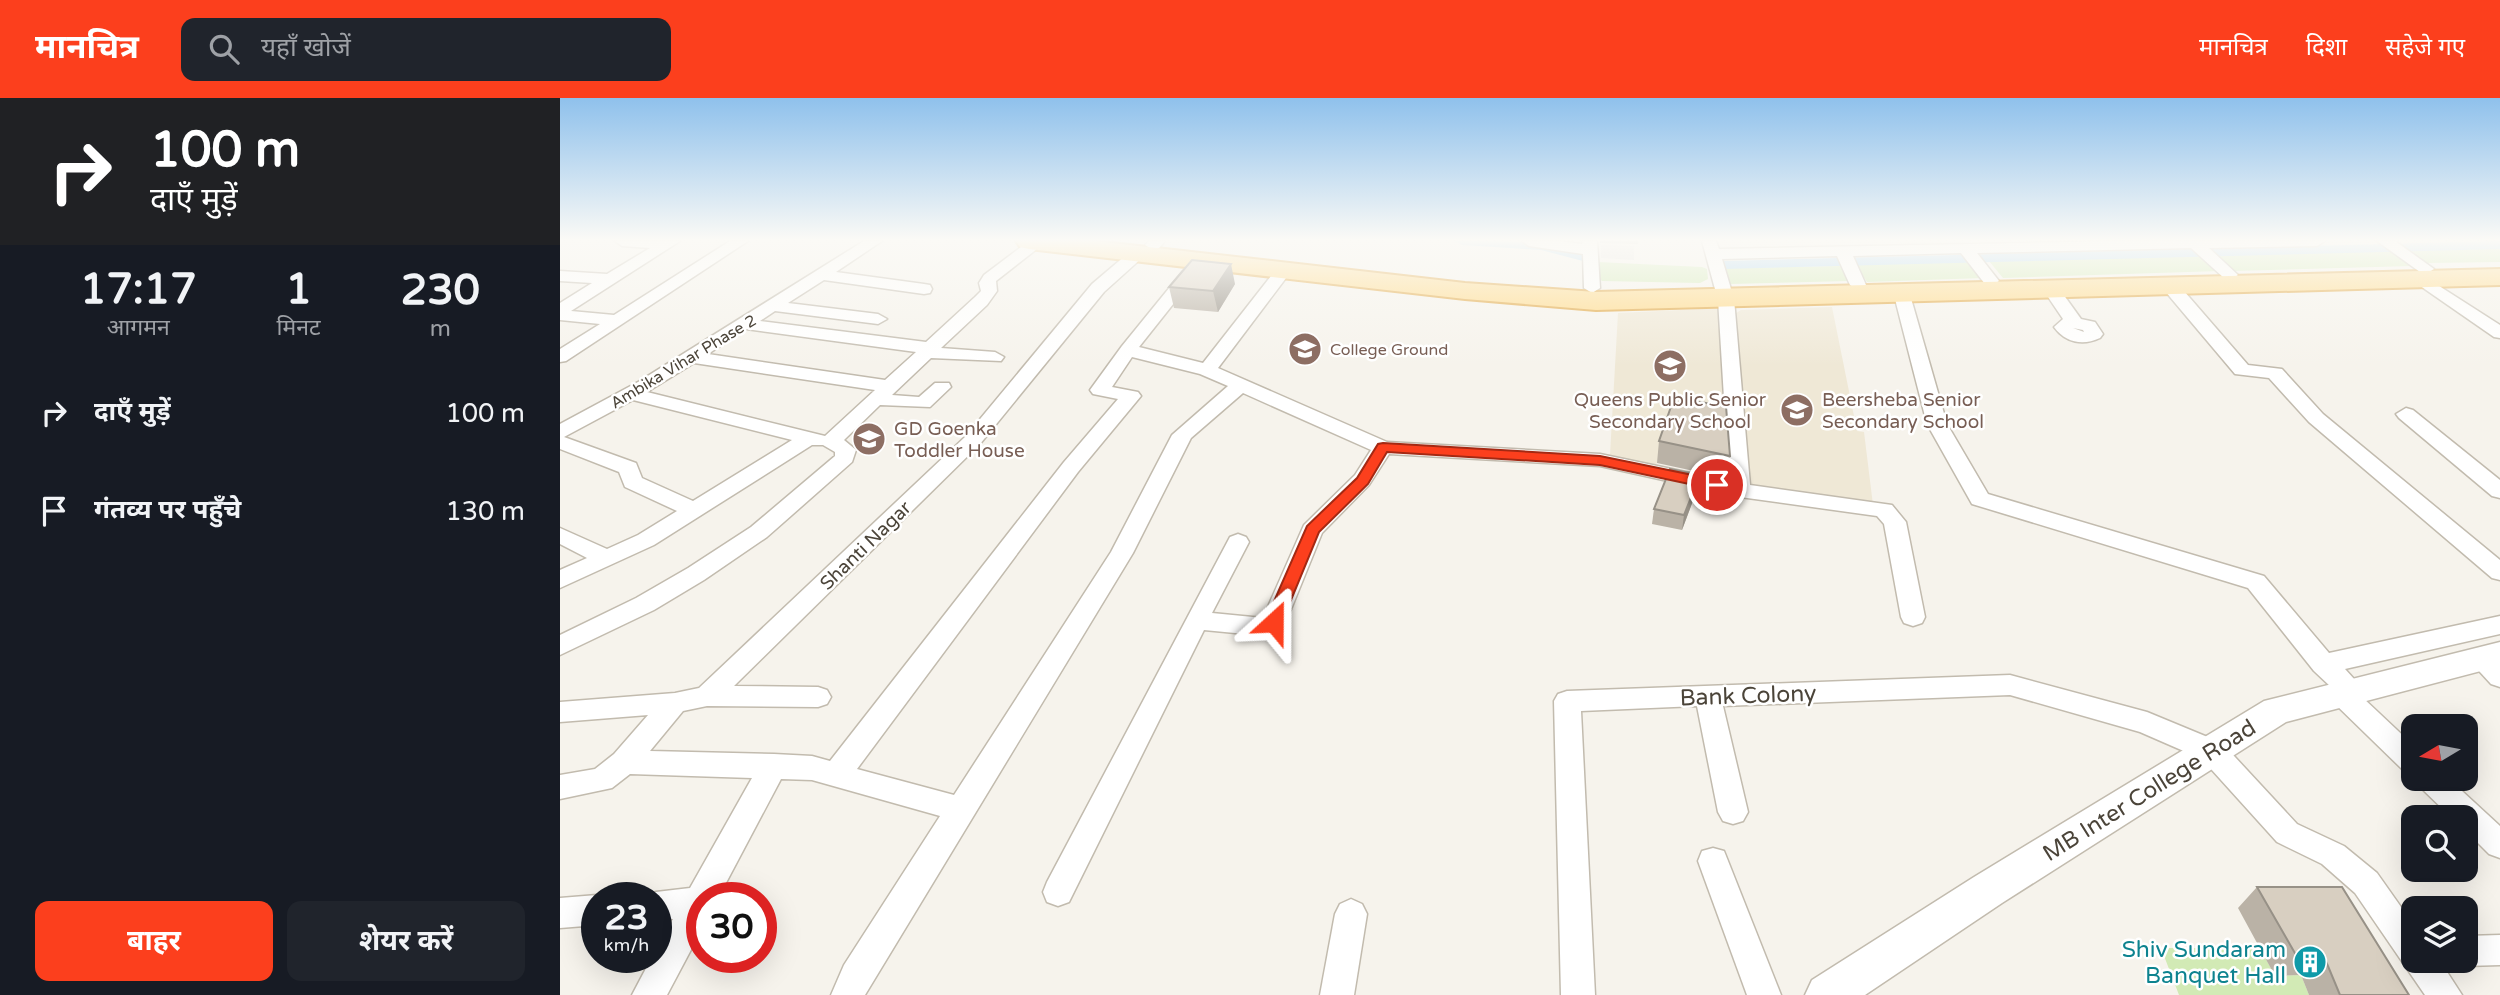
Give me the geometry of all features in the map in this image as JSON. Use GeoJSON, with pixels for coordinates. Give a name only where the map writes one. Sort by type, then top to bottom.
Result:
{"type":"FeatureCollection","features":[{"type":"Feature","properties":{"kind":"highway"},"geometry":{"type":"LineString","coordinates":[[1395,283],[1465,291],[1592,294],[2052,291],[2218,283]]}},
{"type":"Feature","properties":{"kind":"highway"},"geometry":{"type":"LineString","coordinates":[[1493,283],[1592,294]]}},
{"type":"Feature","properties":{"kind":"highway"},"geometry":{"type":"LineString","coordinates":[[1724,294],[1761,283]]}},
{"type":"Feature","properties":{"kind":"highway"},"geometry":{"type":"LineString","coordinates":[[1886,283],[1900,290],[1919,283]]}},
{"type":"Feature","properties":{"kind":"street"},"geometry":{"type":"LineString","coordinates":[[560,310],[602,283]]}},
{"type":"Feature","properties":{"kind":"street"},"geometry":{"type":"LineString","coordinates":[[560,357],[674,283]]}},
{"type":"Feature","properties":{"kind":"street","name":"Ambika Vihar Phase 2"},"geometry":{"type":"LineString","coordinates":[[560,432],[693,357],[811,283]]}},
{"type":"Feature","properties":{"kind":"street"},"geometry":{"type":"LineString","coordinates":[[880,283],[925,289]]}},
{"type":"Feature","properties":{"kind":"street"},"geometry":{"type":"LineString","coordinates":[[560,580],[646,540],[820,440],[881,393],[981,301],[989,291],[987,283]]}},
{"type":"Feature","properties":{"kind":"street","name":"Shanti Nagar"},"geometry":{"type":"LineString","coordinates":[[706,696],[973,440],[1103,283]]}},
{"type":"Feature","properties":{"kind":"street"},"geometry":{"type":"LineString","coordinates":[[837,774],[1071,467],[1130,396],[1100,390],[1128,350],[1182,283]]}},
{"type":"Feature","properties":{"kind":"street"},"geometry":{"type":"LineString","coordinates":[[1207,370],[1274,283]]}},
{"type":"Feature","properties":{"kind":"street"},"geometry":{"type":"LineString","coordinates":[[1592,283],[1592,294]]}},
{"type":"Feature","properties":{"kind":"street"},"geometry":{"type":"LineString","coordinates":[[1721,283],[1740,490]]}},
{"type":"Feature","properties":{"kind":"street"},"geometry":{"type":"LineString","coordinates":[[2441,283],[2500,333]]}},
{"type":"Feature","properties":{"kind":"street"},"geometry":{"type":"LineString","coordinates":[[2171,287],[2242,370],[2275,373],[2316,418],[2500,572]]}},
{"type":"Feature","properties":{"kind":"street"},"geometry":{"type":"LineString","coordinates":[[1900,290],[1937,424],[1980,499],[2256,582],[2339,683],[2401,749]]}},
{"type":"Feature","properties":{"kind":"street"},"geometry":{"type":"LineString","coordinates":[[2052,291],[2074,322]]}},
{"type":"Feature","properties":{"kind":"street"},"geometry":{"type":"LineString","coordinates":[[775,306],[878,319]]}},
{"type":"Feature","properties":{"kind":"street"},"geometry":{"type":"LineString","coordinates":[[560,315],[616,320]]}},
{"type":"Feature","properties":{"kind":"street"},"geometry":{"type":"LineString","coordinates":[[745,324],[995,357]]}},
{"type":"Feature","properties":{"kind":"street"},"geometry":{"type":"LineString","coordinates":[[1128,350],[1207,370],[1383,447],[1600,460],[1740,490],[1884,510],[1895,522],[1913,617]]}},
{"type":"Feature","properties":{"kind":"street"},"geometry":{"type":"LineString","coordinates":[[693,357],[923,403],[942,387]]}},
{"type":"Feature","properties":{"kind":"street"},"geometry":{"type":"LineString","coordinates":[[848,995],[856,976],[959,809],[1122,553],[1182,435],[1241,385]]}},
{"type":"Feature","properties":{"kind":"street"},"geometry":{"type":"LineString","coordinates":[[560,646],[645,604],[759,531],[845,458],[846,450],[820,440],[630,394]]}},
{"type":"Feature","properties":{"kind":"street"},"geometry":{"type":"LineString","coordinates":[[2406,414],[2500,491]]}},
{"type":"Feature","properties":{"kind":"street"},"geometry":{"type":"LineString","coordinates":[[560,442],[629,468],[632,482],[694,510]]}},
{"type":"Feature","properties":{"kind":"street"},"geometry":{"type":"LineString","coordinates":[[1196,620],[1266,627],[1274,622],[1312,530],[1362,481],[1383,447]]}},
{"type":"Feature","properties":{"kind":"street"},"geometry":{"type":"LineString","coordinates":[[560,535],[606,558]]}},
{"type":"Feature","properties":{"kind":"street"},"geometry":{"type":"LineString","coordinates":[[1058,892],[1238,542]]}},
{"type":"Feature","properties":{"kind":"street"},"geometry":{"type":"LineString","coordinates":[[2339,683],[2500,625]]}},
{"type":"Feature","properties":{"kind":"street","name":"MB Inter College Road"},"geometry":{"type":"LineString","coordinates":[[1827,995],[1910,940],[2276,711],[2339,683],[2494,663]]}},
{"type":"Feature","properties":{"kind":"street","name":"Bank Colony"},"geometry":{"type":"LineString","coordinates":[[1577,995],[1567,701],[2010,685],[2147,723],[2212,751]]}},
{"type":"Feature","properties":{"kind":"street"},"geometry":{"type":"LineString","coordinates":[[560,712],[675,703],[706,696],[818,697]]}},
{"type":"Feature","properties":{"kind":"street"},"geometry":{"type":"LineString","coordinates":[[1708,696],[1734,812]]}},
{"type":"Feature","properties":{"kind":"street"},"geometry":{"type":"LineString","coordinates":[[560,787],[602,780],[624,762],[675,703]]}},
{"type":"Feature","properties":{"kind":"street"},"geometry":{"type":"LineString","coordinates":[[2212,751],[2287,833],[2333,855],[2366,883],[2401,933]]}},
{"type":"Feature","properties":{"kind":"street"},"geometry":{"type":"LineString","coordinates":[[624,762],[812,768],[959,809]]}},
{"type":"Feature","properties":{"kind":"street"},"geometry":{"type":"LineString","coordinates":[[709,882],[774,765]]}},
{"type":"Feature","properties":{"kind":"street"},"geometry":{"type":"LineString","coordinates":[[2443,791],[2500,845]]}},
{"type":"Feature","properties":{"kind":"street"},"geometry":{"type":"LineString","coordinates":[[1713,861],[1764,995]]}},
{"type":"Feature","properties":{"kind":"street"},"geometry":{"type":"LineString","coordinates":[[560,913],[581,911]]}},
{"type":"Feature","properties":{"kind":"street"},"geometry":{"type":"LineString","coordinates":[[1337,995],[1351,915]]}},
{"type":"Feature","properties":{"kind":"street"},"geometry":{"type":"LineString","coordinates":[[649,995],[686,925]]}},
{"type":"Feature","properties":{"kind":"street"},"geometry":{"type":"LineString","coordinates":[[2478,951],[2500,950]]}},
{"type":"Feature","properties":{"kind":"street"},"geometry":{"type":"LineString","coordinates":[[2429,973],[2445,995]]}},
{"type":"Feature","properties":{"kind":"shaded area","name":"Beersheba Senior Secondary School"},"geometry":{"type":"Polygon","coordinates":[[[1832,307],[1857,431],[1864,432],[1873,505],[1748,487],[1733,315],[1741,310],[1832,307]]]}},
{"type":"Feature","properties":{"kind":"shaded area","name":"Queens Public Senior Secondary School"},"geometry":{"type":"Polygon","coordinates":[[[1722,308],[1729,429],[1672,420],[1656,465],[1610,455],[1618,313],[1722,308]]]}},
{"type":"Feature","properties":{"kind":"green space"},"geometry":{"type":"Polygon","coordinates":[[[2161,948],[2260,948],[2275,976],[2301,975],[2309,995],[2179,995],[2161,948]]]}},
{"type":"Feature","properties":{"kind":"building"},"geometry":{"type":"Polygon","coordinates":[[[1173,283],[1218,283],[1213,291],[1169,287],[1173,283]]]}},
{"type":"Feature","properties":{"kind":"building"},"geometry":{"type":"Polygon","coordinates":[[[1674,398],[1726,406],[1730,456],[1659,441],[1674,398]]]}},
{"type":"Feature","properties":{"kind":"building"},"geometry":{"type":"Polygon","coordinates":[[[1670,469],[1700,475],[1684,515],[1654,509],[1670,469]]]}},
{"type":"Feature","properties":{"kind":"building"},"geometry":{"type":"Polygon","coordinates":[[[2257,887],[2342,887],[2409,995],[2340,995],[2323,954],[2296,955],[2257,887]]]}},
{"type":"Feature","properties":{"kind":"place","name":"College Ground"},"geometry":{"type":"Point","coordinates":[1305,349]}},
{"type":"Feature","properties":{"kind":"place","name":"Queens Public Senior Secondary School"},"geometry":{"type":"Point","coordinates":[1670,366]}},
{"type":"Feature","properties":{"kind":"place","name":"Beersheba Senior Secondary School"},"geometry":{"type":"Point","coordinates":[1797,410]}},
{"type":"Feature","properties":{"kind":"place","name":"GD Goenka Toddler House"},"geometry":{"type":"Point","coordinates":[869,439]}},
{"type":"Feature","properties":{"kind":"place","name":"Shiv Sundaram Banquet Hall"},"geometry":{"type":"Point","coordinates":[2310,962]}},
{"type":"Feature","properties":{"kind":"route"},"geometry":{"type":"LineString","coordinates":[[1274,622],[1312,530],[1362,481],[1383,447],[1600,460],[1717,485]]}}]}
